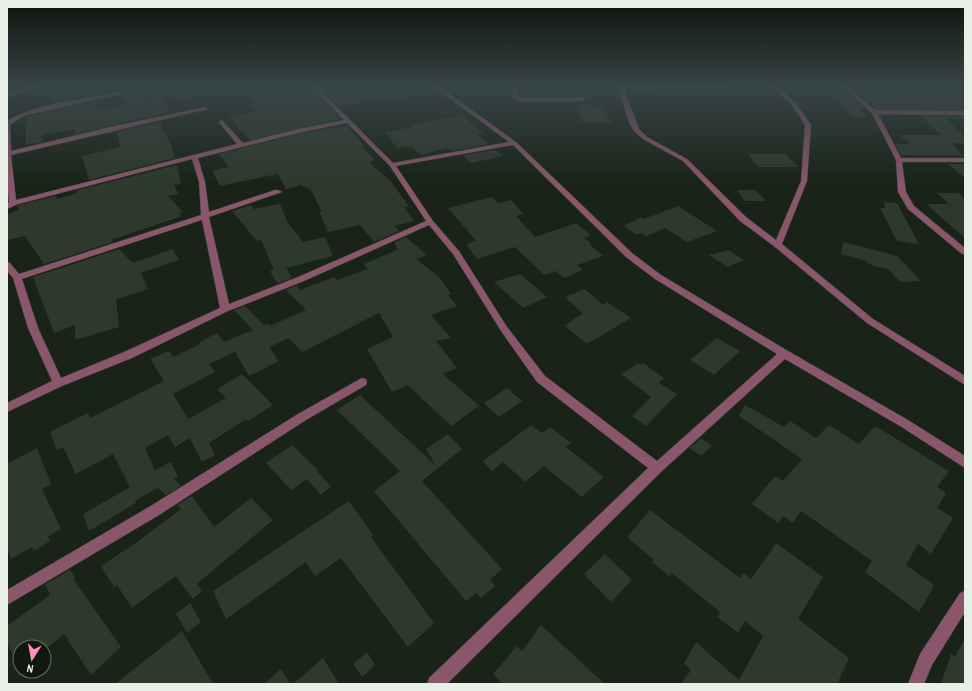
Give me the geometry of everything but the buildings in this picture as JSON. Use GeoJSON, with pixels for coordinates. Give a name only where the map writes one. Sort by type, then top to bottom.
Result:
{"type":"FeatureCollection","features":[{"type":"Feature","properties":{"kind":"street"},"geometry":{"type":"LineString","coordinates":[[15,118],[7,124],[12,202],[15,202]]}},
{"type":"Feature","properties":{"kind":"street"},"geometry":{"type":"LineString","coordinates":[[8,154],[161,118]]}},
{"type":"Feature","properties":{"kind":"street"},"geometry":{"type":"LineString","coordinates":[[480,118],[514,143],[539,165],[629,255],[658,277],[784,354],[904,423],[965,463]]}},
{"type":"Feature","properties":{"kind":"street"},"geometry":{"type":"LineString","coordinates":[[631,118],[636,130],[645,138],[685,160],[744,219],[870,321],[965,381]]}},
{"type":"Feature","properties":{"kind":"street"},"geometry":{"type":"LineString","coordinates":[[778,245],[804,181],[808,125],[803,118]]}},
{"type":"Feature","properties":{"kind":"street"},"geometry":{"type":"LineString","coordinates":[[877,118],[898,160],[902,192],[911,207],[965,252]]}},
{"type":"Feature","properties":{"kind":"street"},"geometry":{"type":"LineString","coordinates":[[7,207],[15,202],[195,158],[241,145],[348,120],[392,166],[430,222],[456,253],[504,329],[541,379],[657,468]]}},
{"type":"Feature","properties":{"kind":"street"},"geometry":{"type":"LineString","coordinates":[[222,122],[241,145]]}},
{"type":"Feature","properties":{"kind":"street"},"geometry":{"type":"LineString","coordinates":[[392,166],[514,143]]}},
{"type":"Feature","properties":{"kind":"street"},"geometry":{"type":"LineString","coordinates":[[195,158],[202,182],[205,215],[225,309]]}},
{"type":"Feature","properties":{"kind":"street"},"geometry":{"type":"LineString","coordinates":[[898,160],[965,160]]}},
{"type":"Feature","properties":{"kind":"street"},"geometry":{"type":"LineString","coordinates":[[17,278],[278,192]]}},
{"type":"Feature","properties":{"kind":"street"},"geometry":{"type":"LineString","coordinates":[[7,408],[58,383],[128,355],[225,309],[301,279],[430,222]]}},
{"type":"Feature","properties":{"kind":"street"},"geometry":{"type":"LineString","coordinates":[[7,266],[17,278],[33,328],[58,383]]}},
{"type":"Feature","properties":{"kind":"street"},"geometry":{"type":"LineString","coordinates":[[435,684],[657,468],[784,354]]}},
{"type":"Feature","properties":{"kind":"street"},"geometry":{"type":"LineString","coordinates":[[7,598],[154,511],[302,417],[362,382]]}},
{"type":"Feature","properties":{"kind":"street"},"geometry":{"type":"LineString","coordinates":[[916,684],[926,660],[965,598]]}}]}
